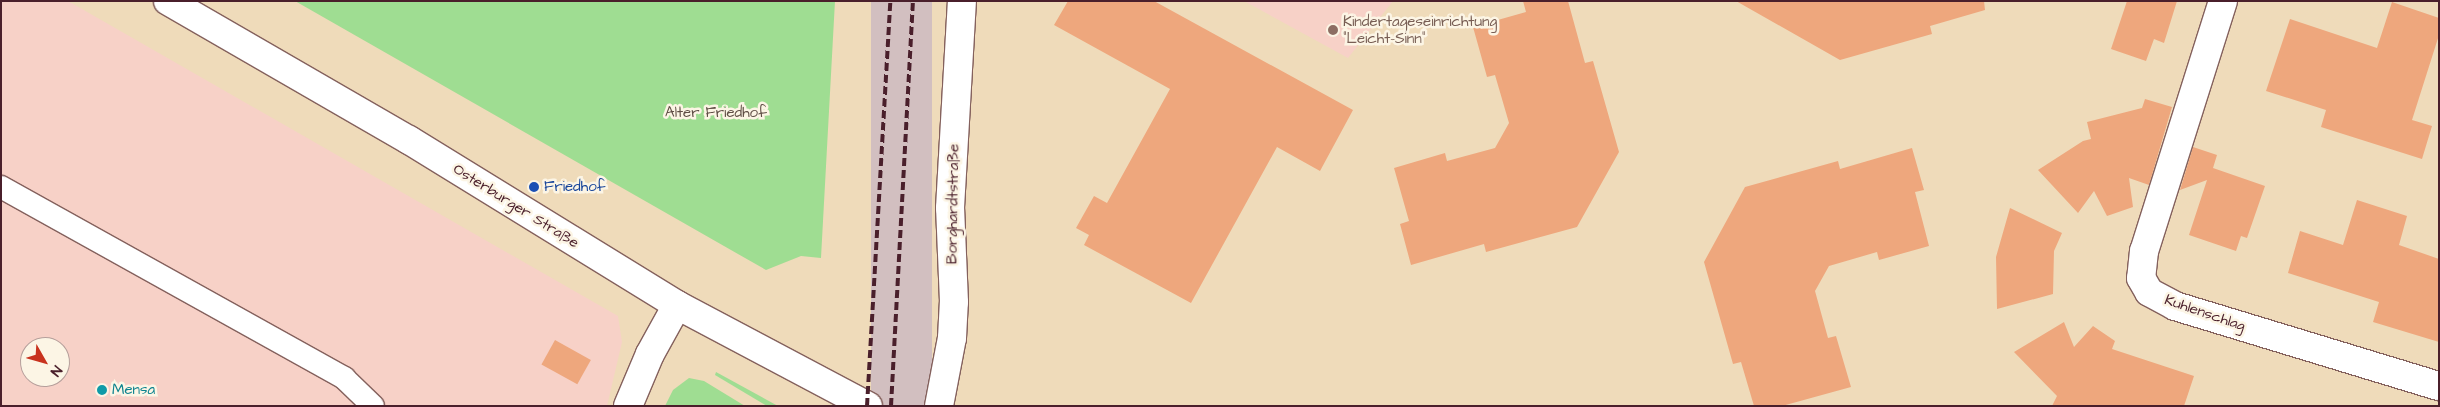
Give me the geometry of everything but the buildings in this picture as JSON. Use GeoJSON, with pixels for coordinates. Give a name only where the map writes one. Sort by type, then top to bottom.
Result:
{"type":"FeatureCollection","features":[{"type":"Feature","properties":{"kind":"street","name":"Osterburger Straße"},"geometry":{"type":"LineString","coordinates":[[168,1],[410,140],[676,305],[868,406]]}},
{"type":"Feature","properties":{"kind":"street","name":"Borghardtstraße"},"geometry":{"type":"LineString","coordinates":[[938,406],[953,311],[950,208],[962,1]]}},
{"type":"Feature","properties":{"kind":"street","name":"Kuhlenschlag"},"geometry":{"type":"LineString","coordinates":[[2223,1],[2144,251],[2141,278],[2149,292],[2175,306],[2439,386]]}},
{"type":"Feature","properties":{"kind":"street"},"geometry":{"type":"LineString","coordinates":[[628,406],[650,354],[676,305]]}},
{"type":"Feature","properties":{"kind":"lane"},"geometry":{"type":"LineString","coordinates":[[1,187],[344,378],[373,406]]}},
{"type":"Feature","properties":{"kind":"shaded area"},"geometry":{"type":"Polygon","coordinates":[[[1,1],[68,1],[618,316],[622,342],[607,406],[1,406],[1,1]]]}},
{"type":"Feature","properties":{"kind":"shaded area"},"geometry":{"type":"Polygon","coordinates":[[[871,1],[932,1],[932,406],[871,406],[871,1]]]}},
{"type":"Feature","properties":{"kind":"shaded area","name":"Kindertageseinrichtung \"Leicht-Sinn\""},"geometry":{"type":"Polygon","coordinates":[[[1244,1],[1393,1],[1348,58],[1244,1]]]}},
{"type":"Feature","properties":{"kind":"green space","name":"Alter Friedhof"},"geometry":{"type":"Polygon","coordinates":[[[295,1],[835,1],[821,258],[801,256],[766,270],[295,1]]]}},
{"type":"Feature","properties":{"kind":"green space"},"geometry":{"type":"Polygon","coordinates":[[[716,372],[778,406],[767,406],[715,375],[716,372]]]}},
{"type":"Feature","properties":{"kind":"green space"},"geometry":{"type":"Polygon","coordinates":[[[689,378],[704,381],[745,406],[665,406],[673,390],[689,378]]]}},
{"type":"Feature","properties":{"kind":"railway"},"geometry":{"type":"LineString","coordinates":[[867,406],[890,1]]}},
{"type":"Feature","properties":{"kind":"railway"},"geometry":{"type":"LineString","coordinates":[[891,406],[913,1]]}},
{"type":"Feature","properties":{"kind":"place","name":"Kindertageseinrichtung \"Leicht-Sinn\""},"geometry":{"type":"Point","coordinates":[1333,30]}},
{"type":"Feature","properties":{"kind":"place","name":"Friedhof"},"geometry":{"type":"Point","coordinates":[534,187]}},
{"type":"Feature","properties":{"kind":"place","name":"Mensa"},"geometry":{"type":"Point","coordinates":[102,390]}}]}
